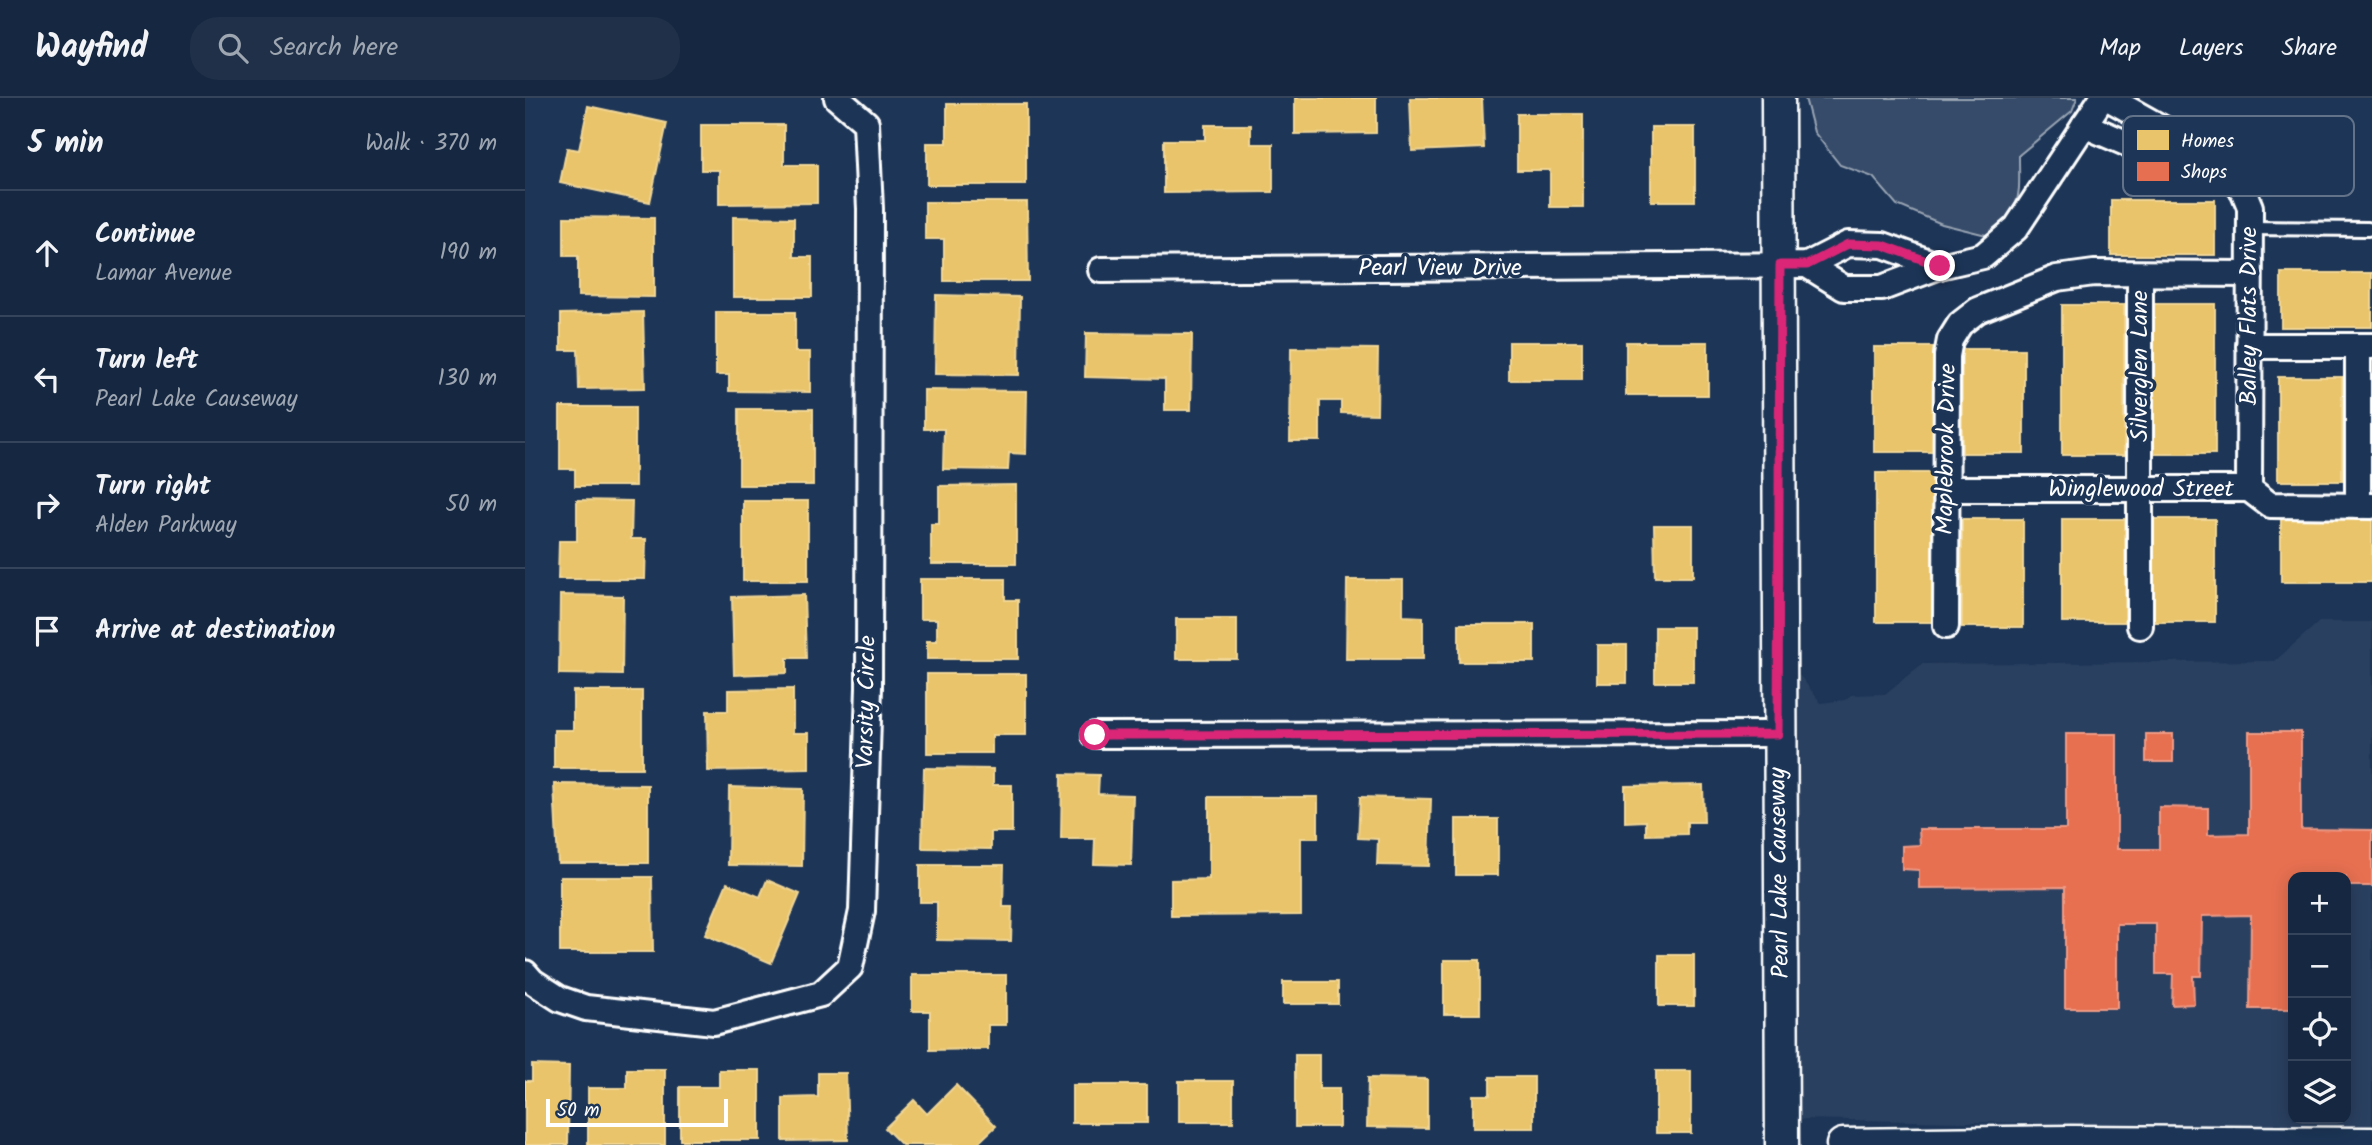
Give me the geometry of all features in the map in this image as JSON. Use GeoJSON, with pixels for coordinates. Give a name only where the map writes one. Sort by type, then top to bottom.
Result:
{"type":"FeatureCollection","features":[{"type":"Feature","properties":{"kind":"street","name":"Varsity Circle"},"geometry":{"type":"LineString","coordinates":[[525,973],[532,981],[560,999],[586,1008],[714,1022],[821,994],[850,967],[862,912],[867,753],[870,209],[866,123],[837,98]]}},
{"type":"Feature","properties":{"kind":"street","name":"Pearl Lake Causeway"},"geometry":{"type":"LineString","coordinates":[[1778,98],[1793,265],[1778,734],[1782,1145]]}},
{"type":"Feature","properties":{"kind":"street"},"geometry":{"type":"LineString","coordinates":[[1793,265],[1845,288],[1882,288],[1940,266],[1983,256],[2017,228],[2102,98]]}},
{"type":"Feature","properties":{"kind":"street","name":"Balley Flats Drive"},"geometry":{"type":"LineString","coordinates":[[2108,98],[2140,116]]}},
{"type":"Feature","properties":{"kind":"street"},"geometry":{"type":"LineString","coordinates":[[2084,125],[2123,142]]}},
{"type":"Feature","properties":{"kind":"street","name":"Balley Flats Drive"},"geometry":{"type":"LineString","coordinates":[[2245,196],[2250,207],[2249,489]]}},
{"type":"Feature","properties":{"kind":"street"},"geometry":{"type":"LineString","coordinates":[[1793,265],[1848,244],[1883,245],[1940,266]]}},
{"type":"Feature","properties":{"kind":"street","name":"Pearl View Drive"},"geometry":{"type":"LineString","coordinates":[[1101,270],[1793,265]]}},
{"type":"Feature","properties":{"kind":"street","name":"Maplebrook Drive"},"geometry":{"type":"LineString","coordinates":[[1946,626],[1947,356],[1950,340],[1960,324],[1978,310],[2057,278],[2094,273],[2249,274]]}},
{"type":"Feature","properties":{"kind":"street","name":"Silverglen Lane"},"geometry":{"type":"LineString","coordinates":[[2140,274],[2140,626]]}},
{"type":"Feature","properties":{"kind":"street"},"geometry":{"type":"LineString","coordinates":[[2249,346],[2365,346],[2365,506]]}},
{"type":"Feature","properties":{"kind":"street","name":"Winglewood Street"},"geometry":{"type":"LineString","coordinates":[[1947,489],[2249,489],[2270,505],[2365,506]]}},
{"type":"Feature","properties":{"kind":"street"},"geometry":{"type":"LineString","coordinates":[[1095,735],[1778,734]]}},
{"type":"Feature","properties":{"kind":"street"},"geometry":{"type":"LineString","coordinates":[[1843,1145],[2372,1144]]}},
{"type":"Feature","properties":{"kind":"lane"},"geometry":{"type":"LineString","coordinates":[[2250,228],[2368,229]]}},
{"type":"Feature","properties":{"kind":"shaded area"},"geometry":{"type":"Polygon","coordinates":[[[1805,98],[2077,98],[2072,111],[2019,155],[2017,201],[2007,217],[1986,235],[1942,224],[1897,205],[1873,177],[1840,165],[1814,132],[1805,98]]]}},
{"type":"Feature","properties":{"kind":"shaded area"},"geometry":{"type":"Polygon","coordinates":[[[2319,622],[2372,622],[2372,1129],[1795,1119],[1791,671],[1797,672],[1821,703],[1845,700],[1851,695],[1885,694],[1922,664],[2275,661],[2319,622]]]}},
{"type":"Feature","properties":{"kind":"building: Homes"},"geometry":{"type":"Polygon","coordinates":[[[1295,98],[1376,98],[1376,133],[1295,134],[1295,98]]]}},
{"type":"Feature","properties":{"kind":"building: Homes"},"geometry":{"type":"Polygon","coordinates":[[[1410,98],[1482,98],[1484,148],[1412,151],[1410,98]]]}},
{"type":"Feature","properties":{"kind":"building: Homes"},"geometry":{"type":"Polygon","coordinates":[[[947,104],[1026,104],[1026,185],[927,185],[927,143],[947,143],[947,104]]]}},
{"type":"Feature","properties":{"kind":"building: Homes"},"geometry":{"type":"Polygon","coordinates":[[[588,106],[667,123],[650,202],[560,183],[567,148],[579,150],[588,106]]]}},
{"type":"Feature","properties":{"kind":"building: Homes"},"geometry":{"type":"Polygon","coordinates":[[[1517,114],[1583,114],[1583,207],[1550,207],[1550,170],[1517,170],[1517,114]]]}},
{"type":"Feature","properties":{"kind":"building: Homes"},"geometry":{"type":"Polygon","coordinates":[[[701,125],[784,125],[784,165],[817,165],[817,203],[719,204],[719,170],[701,170],[701,125]]]}},
{"type":"Feature","properties":{"kind":"building: Homes"},"geometry":{"type":"Polygon","coordinates":[[[1205,125],[1251,125],[1251,144],[1273,144],[1273,192],[1164,193],[1164,140],[1205,140],[1205,125]]]}},
{"type":"Feature","properties":{"kind":"building: Homes"},"geometry":{"type":"Polygon","coordinates":[[[1651,127],[1695,127],[1695,201],[1651,201],[1651,127]]]}},
{"type":"Feature","properties":{"kind":"building: Homes"},"geometry":{"type":"Polygon","coordinates":[[[2111,200],[2215,200],[2215,255],[2111,255],[2111,200]]]}},
{"type":"Feature","properties":{"kind":"building: Homes"},"geometry":{"type":"Polygon","coordinates":[[[925,202],[1027,202],[1028,281],[944,281],[944,239],[925,239],[925,202]]]}},
{"type":"Feature","properties":{"kind":"building: Homes"},"geometry":{"type":"Polygon","coordinates":[[[564,217],[654,218],[654,297],[578,296],[578,256],[564,256],[564,217]]]}},
{"type":"Feature","properties":{"kind":"building: Homes"},"geometry":{"type":"Polygon","coordinates":[[[733,217],[794,218],[794,257],[812,257],[812,297],[733,297],[733,217]]]}},
{"type":"Feature","properties":{"kind":"building: Homes"},"geometry":{"type":"Polygon","coordinates":[[[2281,273],[2372,273],[2372,327],[2281,327],[2281,273]]]}},
{"type":"Feature","properties":{"kind":"building: Homes"},"geometry":{"type":"Polygon","coordinates":[[[936,295],[1020,297],[1019,375],[935,374],[936,295]]]}},
{"type":"Feature","properties":{"kind":"building: Homes"},"geometry":{"type":"Polygon","coordinates":[[[2153,304],[2215,304],[2215,454],[2153,454],[2153,304]]]}},
{"type":"Feature","properties":{"kind":"building: Homes"},"geometry":{"type":"Polygon","coordinates":[[[2062,305],[2124,305],[2124,455],[2062,455],[2062,305]]]}},
{"type":"Feature","properties":{"kind":"building: Homes"},"geometry":{"type":"Polygon","coordinates":[[[643,312],[645,388],[579,389],[578,350],[561,350],[561,314],[643,312]]]}},
{"type":"Feature","properties":{"kind":"building: Homes"},"geometry":{"type":"Polygon","coordinates":[[[716,312],[795,312],[795,352],[810,352],[810,392],[729,391],[729,375],[716,375],[716,312]]]}},
{"type":"Feature","properties":{"kind":"building: Homes"},"geometry":{"type":"Polygon","coordinates":[[[1086,333],[1192,334],[1191,410],[1165,410],[1165,379],[1085,377],[1086,333]]]}},
{"type":"Feature","properties":{"kind":"building: Homes"},"geometry":{"type":"Polygon","coordinates":[[[1509,342],[1582,342],[1582,380],[1509,380],[1509,342]]]}},
{"type":"Feature","properties":{"kind":"building: Homes"},"geometry":{"type":"Polygon","coordinates":[[[1626,342],[1708,342],[1708,395],[1626,395],[1626,342]]]}},
{"type":"Feature","properties":{"kind":"building: Homes"},"geometry":{"type":"Polygon","coordinates":[[[1874,347],[1933,347],[1933,452],[1874,452],[1874,347]]]}},
{"type":"Feature","properties":{"kind":"building: Homes"},"geometry":{"type":"Polygon","coordinates":[[[1291,348],[1378,349],[1377,414],[1341,413],[1341,401],[1320,401],[1320,441],[1290,441],[1291,348]]]}},
{"type":"Feature","properties":{"kind":"building: Homes"},"geometry":{"type":"Polygon","coordinates":[[[1962,349],[2024,349],[2024,453],[1962,453],[1962,349]]]}},
{"type":"Feature","properties":{"kind":"building: Homes"},"geometry":{"type":"Polygon","coordinates":[[[2278,377],[2342,377],[2342,481],[2278,481],[2278,377]]]}},
{"type":"Feature","properties":{"kind":"building: Homes"},"geometry":{"type":"Polygon","coordinates":[[[924,390],[1027,391],[1026,454],[1009,453],[1008,470],[943,469],[944,429],[924,429],[924,390]]]}},
{"type":"Feature","properties":{"kind":"building: Homes"},"geometry":{"type":"Polygon","coordinates":[[[560,407],[635,407],[635,486],[575,486],[575,469],[560,469],[560,407]]]}},
{"type":"Feature","properties":{"kind":"building: Homes"},"geometry":{"type":"Polygon","coordinates":[[[739,409],[813,409],[813,485],[739,485],[739,409]]]}},
{"type":"Feature","properties":{"kind":"building: Homes"},"geometry":{"type":"Polygon","coordinates":[[[1876,473],[1932,473],[1932,622],[1876,622],[1876,473]]]}},
{"type":"Feature","properties":{"kind":"building: Homes"},"geometry":{"type":"Polygon","coordinates":[[[1016,485],[1016,564],[931,564],[931,524],[939,524],[939,486],[1016,485]]]}},
{"type":"Feature","properties":{"kind":"building: Homes"},"geometry":{"type":"Polygon","coordinates":[[[577,500],[632,501],[631,539],[646,539],[645,579],[558,579],[559,541],[577,541],[577,500]]]}},
{"type":"Feature","properties":{"kind":"building: Homes"},"geometry":{"type":"Polygon","coordinates":[[[743,501],[808,501],[808,581],[743,581],[743,501]]]}},
{"type":"Feature","properties":{"kind":"building: Homes"},"geometry":{"type":"Polygon","coordinates":[[[2281,516],[2372,516],[2372,582],[2281,582],[2281,516]]]}},
{"type":"Feature","properties":{"kind":"building: Homes"},"geometry":{"type":"Polygon","coordinates":[[[1962,519],[2023,519],[2023,627],[1962,627],[1962,519]]]}},
{"type":"Feature","properties":{"kind":"building: Homes"},"geometry":{"type":"Polygon","coordinates":[[[2062,519],[2125,519],[2125,622],[2062,622],[2062,519]]]}},
{"type":"Feature","properties":{"kind":"building: Homes"},"geometry":{"type":"Polygon","coordinates":[[[2153,519],[2215,519],[2215,622],[2153,622],[2153,519]]]}},
{"type":"Feature","properties":{"kind":"building: Homes"},"geometry":{"type":"Polygon","coordinates":[[[1654,525],[1693,525],[1693,577],[1655,577],[1654,525]]]}},
{"type":"Feature","properties":{"kind":"building: Homes"},"geometry":{"type":"Polygon","coordinates":[[[920,579],[1005,579],[1005,600],[1018,600],[1018,659],[927,659],[927,641],[937,641],[937,619],[920,619],[920,579]]]}},
{"type":"Feature","properties":{"kind":"building: Homes"},"geometry":{"type":"Polygon","coordinates":[[[1347,580],[1403,580],[1403,616],[1423,617],[1423,659],[1346,659],[1347,580]]]}},
{"type":"Feature","properties":{"kind":"building: Homes"},"geometry":{"type":"Polygon","coordinates":[[[560,595],[623,596],[622,675],[559,674],[560,595]]]}},
{"type":"Feature","properties":{"kind":"building: Homes"},"geometry":{"type":"Polygon","coordinates":[[[804,595],[806,658],[787,658],[787,673],[734,675],[732,597],[804,595]]]}},
{"type":"Feature","properties":{"kind":"building: Homes"},"geometry":{"type":"Polygon","coordinates":[[[1176,619],[1237,619],[1237,659],[1176,659],[1176,619]]]}},
{"type":"Feature","properties":{"kind":"building: Homes"},"geometry":{"type":"Polygon","coordinates":[[[1459,624],[1534,624],[1534,662],[1459,662],[1459,624]]]}},
{"type":"Feature","properties":{"kind":"building: Homes"},"geometry":{"type":"Polygon","coordinates":[[[1655,627],[1693,627],[1693,682],[1655,682],[1655,627]]]}},
{"type":"Feature","properties":{"kind":"building: Homes"},"geometry":{"type":"Polygon","coordinates":[[[1597,645],[1627,645],[1627,683],[1597,683],[1597,645]]]}},
{"type":"Feature","properties":{"kind":"building: Homes"},"geometry":{"type":"Polygon","coordinates":[[[927,674],[1026,674],[1026,735],[992,735],[992,753],[927,753],[927,674]]]}},
{"type":"Feature","properties":{"kind":"building: Homes"},"geometry":{"type":"Polygon","coordinates":[[[793,689],[793,733],[809,733],[809,769],[708,771],[707,711],[728,711],[728,690],[793,689]]]}},
{"type":"Feature","properties":{"kind":"building: Homes"},"geometry":{"type":"Polygon","coordinates":[[[573,691],[642,691],[642,768],[554,768],[554,730],[573,730],[573,691]]]}},
{"type":"Feature","properties":{"kind":"building: Homes"},"geometry":{"type":"Polygon","coordinates":[[[924,768],[993,769],[993,785],[1012,785],[1012,832],[991,832],[991,849],[922,848],[924,768]]]}},
{"type":"Feature","properties":{"kind":"building: Homes"},"geometry":{"type":"Polygon","coordinates":[[[1062,774],[1099,775],[1098,794],[1133,795],[1131,865],[1094,864],[1095,839],[1061,839],[1062,774]]]}},
{"type":"Feature","properties":{"kind":"building: Homes"},"geometry":{"type":"Polygon","coordinates":[[[554,784],[648,785],[648,863],[558,863],[554,784]]]}},
{"type":"Feature","properties":{"kind":"building: Homes"},"geometry":{"type":"Polygon","coordinates":[[[1703,785],[1704,822],[1687,822],[1687,834],[1646,835],[1646,821],[1625,822],[1625,786],[1703,785]]]}},
{"type":"Feature","properties":{"kind":"building: Homes"},"geometry":{"type":"Polygon","coordinates":[[[729,787],[803,789],[802,866],[728,865],[729,787]]]}},
{"type":"Feature","properties":{"kind":"building: Homes"},"geometry":{"type":"Polygon","coordinates":[[[1209,797],[1318,797],[1318,838],[1301,838],[1301,915],[1171,916],[1171,880],[1209,879],[1209,797]]]}},
{"type":"Feature","properties":{"kind":"building: Homes"},"geometry":{"type":"Polygon","coordinates":[[[1360,797],[1431,799],[1429,866],[1377,865],[1378,839],[1358,838],[1360,797]]]}},
{"type":"Feature","properties":{"kind":"building: Homes"},"geometry":{"type":"Polygon","coordinates":[[[1456,819],[1498,819],[1498,875],[1456,875],[1456,819]]]}},
{"type":"Feature","properties":{"kind":"building: Homes"},"geometry":{"type":"Polygon","coordinates":[[[920,865],[1004,865],[1003,907],[1012,907],[1011,941],[937,940],[937,902],[920,902],[920,865]]]}},
{"type":"Feature","properties":{"kind":"building: Homes"},"geometry":{"type":"Polygon","coordinates":[[[560,877],[652,877],[653,952],[560,952],[560,877]]]}},
{"type":"Feature","properties":{"kind":"building: Homes"},"geometry":{"type":"Polygon","coordinates":[[[767,880],[800,894],[771,963],[705,935],[727,883],[760,897],[767,880]]]}},
{"type":"Feature","properties":{"kind":"building: Homes"},"geometry":{"type":"Polygon","coordinates":[[[1659,955],[1694,955],[1694,1006],[1659,1006],[1659,955]]]}},
{"type":"Feature","properties":{"kind":"building: Homes"},"geometry":{"type":"Polygon","coordinates":[[[1444,960],[1480,960],[1480,1014],[1444,1014],[1444,960]]]}},
{"type":"Feature","properties":{"kind":"building: Homes"},"geometry":{"type":"Polygon","coordinates":[[[912,975],[1006,975],[1006,1025],[988,1025],[988,1049],[930,1050],[930,1011],[912,1011],[912,975]]]}},
{"type":"Feature","properties":{"kind":"building: Homes"},"geometry":{"type":"Polygon","coordinates":[[[1283,982],[1338,982],[1338,1004],[1283,1004],[1283,982]]]}},
{"type":"Feature","properties":{"kind":"building: Homes"},"geometry":{"type":"Polygon","coordinates":[[[1295,1055],[1319,1055],[1319,1089],[1339,1089],[1339,1127],[1295,1127],[1295,1055]]]}},
{"type":"Feature","properties":{"kind":"building: Homes"},"geometry":{"type":"Polygon","coordinates":[[[532,1065],[569,1066],[568,1145],[525,1145],[525,1081],[532,1081],[532,1065]]]}},
{"type":"Feature","properties":{"kind":"building: Homes"},"geometry":{"type":"Polygon","coordinates":[[[627,1069],[665,1069],[665,1145],[588,1145],[588,1088],[627,1088],[627,1069]]]}},
{"type":"Feature","properties":{"kind":"building: Homes"},"geometry":{"type":"Polygon","coordinates":[[[719,1070],[760,1070],[760,1140],[680,1140],[680,1087],[719,1087],[719,1070]]]}},
{"type":"Feature","properties":{"kind":"building: Homes"},"geometry":{"type":"Polygon","coordinates":[[[1656,1071],[1691,1071],[1691,1133],[1656,1133],[1656,1071]]]}},
{"type":"Feature","properties":{"kind":"building: Homes"},"geometry":{"type":"Polygon","coordinates":[[[818,1073],[846,1073],[848,1140],[783,1141],[783,1098],[818,1097],[818,1073]]]}},
{"type":"Feature","properties":{"kind":"building: Homes"},"geometry":{"type":"Polygon","coordinates":[[[1490,1077],[1534,1077],[1534,1128],[1473,1128],[1473,1095],[1490,1095],[1490,1077]]]}},
{"type":"Feature","properties":{"kind":"building: Homes"},"geometry":{"type":"Polygon","coordinates":[[[1368,1078],[1427,1079],[1427,1128],[1367,1127],[1368,1078]]]}},
{"type":"Feature","properties":{"kind":"building: Homes"},"geometry":{"type":"Polygon","coordinates":[[[1179,1081],[1233,1081],[1233,1122],[1179,1122],[1179,1081]]]}},
{"type":"Feature","properties":{"kind":"building: Homes"},"geometry":{"type":"Polygon","coordinates":[[[956,1085],[996,1126],[976,1145],[902,1145],[885,1128],[914,1100],[927,1114],[956,1085]]]}},
{"type":"Feature","properties":{"kind":"building: Homes"},"geometry":{"type":"Polygon","coordinates":[[[1072,1085],[1147,1085],[1147,1123],[1072,1123],[1072,1085]]]}},
{"type":"Feature","properties":{"kind":"building: Shops"},"geometry":{"type":"Polygon","coordinates":[[[2249,732],[2301,732],[2301,829],[2372,830],[2372,886],[2351,886],[2351,872],[2288,872],[2288,1009],[2250,1009],[2251,915],[2202,916],[2201,976],[2193,976],[2194,1004],[2172,1005],[2173,974],[2156,974],[2156,924],[2117,924],[2117,1008],[2065,1008],[2065,887],[1919,888],[1919,870],[1902,869],[1902,846],[1920,845],[1919,829],[2066,829],[2066,734],[2117,734],[2117,849],[2159,849],[2159,807],[2208,808],[2208,835],[2249,834],[2249,732]]]}},
{"type":"Feature","properties":{"kind":"building: Shops"},"geometry":{"type":"Polygon","coordinates":[[[2146,734],[2173,734],[2173,762],[2146,762],[2146,734]]]}},
{"type":"Feature","properties":{"kind":"route"},"geometry":{"type":"LineString","coordinates":[[1095,735],[1778,734],[1780,265],[1807,265],[1848,244],[1883,245],[1940,266]]}}]}
